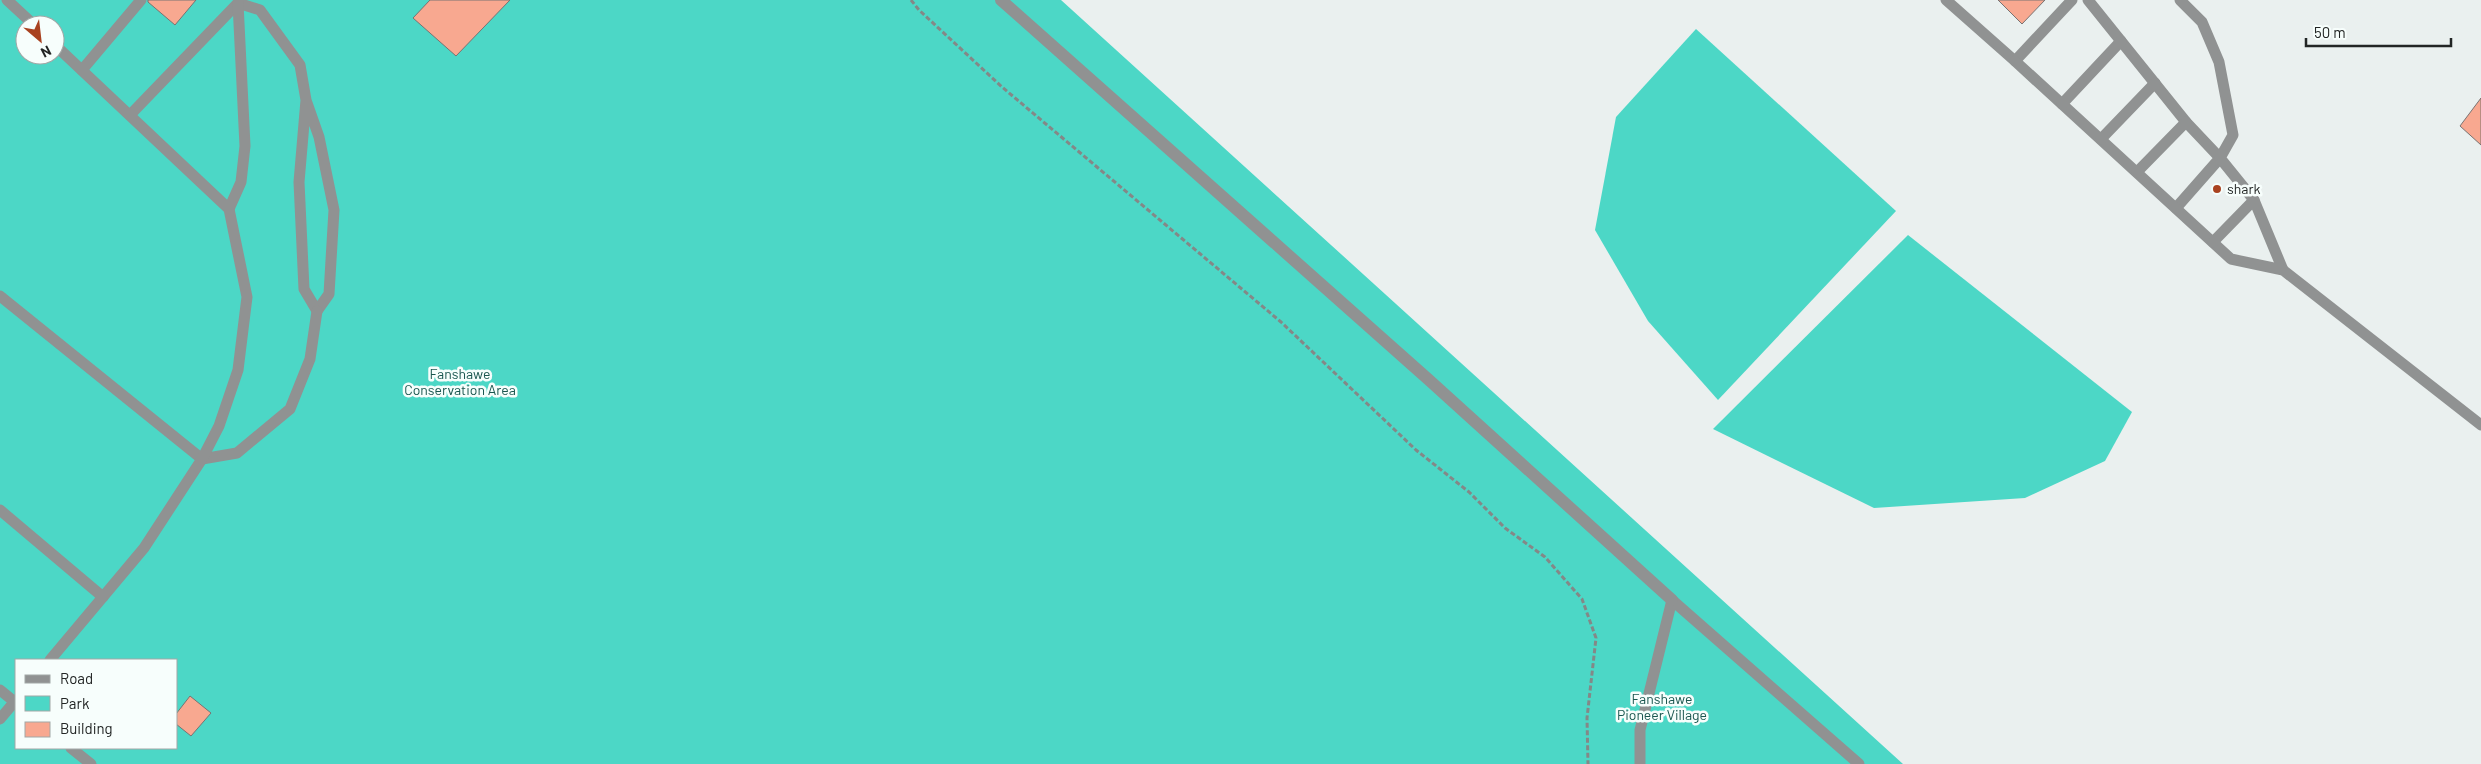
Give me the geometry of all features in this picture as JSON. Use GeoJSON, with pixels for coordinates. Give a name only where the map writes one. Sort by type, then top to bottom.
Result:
{"type":"FeatureCollection","features":[{"type":"Feature","properties":{"kind":"street"},"geometry":{"type":"LineString","coordinates":[[1001,0],[1429,380],[1672,600]]}},
{"type":"Feature","properties":{"kind":"lane"},"geometry":{"type":"LineString","coordinates":[[7,0],[23,15]]}},
{"type":"Feature","properties":{"kind":"lane"},"geometry":{"type":"LineString","coordinates":[[82,70],[142,0]]}},
{"type":"Feature","properties":{"kind":"lane"},"geometry":{"type":"LineString","coordinates":[[1946,0],[2231,259],[2283,270],[2481,425]]}},
{"type":"Feature","properties":{"kind":"lane"},"geometry":{"type":"LineString","coordinates":[[2015,61],[2072,0]]}},
{"type":"Feature","properties":{"kind":"lane"},"geometry":{"type":"LineString","coordinates":[[2088,0],[2186,122],[2220,158],[2254,200],[2283,270]]}},
{"type":"Feature","properties":{"kind":"lane"},"geometry":{"type":"LineString","coordinates":[[2176,208],[2220,158],[2233,135],[2219,62],[2202,22],[2180,0]]}},
{"type":"Feature","properties":{"kind":"lane"},"geometry":{"type":"LineString","coordinates":[[130,115],[238,3]]}},
{"type":"Feature","properties":{"kind":"lane"},"geometry":{"type":"LineString","coordinates":[[0,296],[202,459],[238,453],[290,409],[310,359],[317,311],[329,294],[334,210],[319,137],[306,100],[300,65],[260,10],[238,3]]}},
{"type":"Feature","properties":{"kind":"lane"},"geometry":{"type":"LineString","coordinates":[[229,209],[241,182],[245,146],[238,3]]}},
{"type":"Feature","properties":{"kind":"lane"},"geometry":{"type":"LineString","coordinates":[[2062,104],[2121,41]]}},
{"type":"Feature","properties":{"kind":"lane"},"geometry":{"type":"LineString","coordinates":[[51,659],[144,548],[202,459],[219,426],[238,370],[247,297],[229,209],[65,54]]}},
{"type":"Feature","properties":{"kind":"lane"},"geometry":{"type":"LineString","coordinates":[[2101,139],[2155,83]]}},
{"type":"Feature","properties":{"kind":"lane"},"geometry":{"type":"LineString","coordinates":[[306,100],[299,182],[304,289],[317,311]]}},
{"type":"Feature","properties":{"kind":"lane"},"geometry":{"type":"LineString","coordinates":[[2137,172],[2186,122]]}},
{"type":"Feature","properties":{"kind":"lane"},"geometry":{"type":"LineString","coordinates":[[2213,242],[2254,200]]}},
{"type":"Feature","properties":{"kind":"lane"},"geometry":{"type":"LineString","coordinates":[[0,510],[103,598]]}},
{"type":"Feature","properties":{"kind":"lane"},"geometry":{"type":"LineString","coordinates":[[1640,764],[1640,730],[1672,600],[1860,764]]}},
{"type":"Feature","properties":{"kind":"lane"},"geometry":{"type":"LineString","coordinates":[[0,690],[15,701]]}},
{"type":"Feature","properties":{"kind":"lane"},"geometry":{"type":"LineString","coordinates":[[0,719],[15,703]]}},
{"type":"Feature","properties":{"kind":"lane"},"geometry":{"type":"LineString","coordinates":[[72,749],[91,764]]}},
{"type":"Feature","properties":{"kind":"path"},"geometry":{"type":"LineString","coordinates":[[912,0],[919,10],[1002,86],[1281,322],[1416,450],[1469,492],[1505,528],[1545,557],[1570,585],[1582,599],[1596,638],[1586,718],[1588,764]]}},
{"type":"Feature","properties":{"kind":"green space","name":"Fanshawe Conservation Area"},"geometry":{"type":"Polygon","coordinates":[[[0,0],[1061,0],[1903,764],[0,764],[0,0]]]}},
{"type":"Feature","properties":{"kind":"green space"},"geometry":{"type":"Polygon","coordinates":[[[1696,29],[1896,211],[1718,400],[1648,321],[1595,230],[1616,117],[1696,29]]]}},
{"type":"Feature","properties":{"kind":"green space"},"geometry":{"type":"Polygon","coordinates":[[[1908,235],[2132,412],[2105,461],[2025,498],[1874,508],[1713,429],[1908,235]]]}},
{"type":"Feature","properties":{"kind":"building"},"geometry":{"type":"Polygon","coordinates":[[[148,0],[196,0],[175,25],[148,0]]]}},
{"type":"Feature","properties":{"kind":"building"},"geometry":{"type":"Polygon","coordinates":[[[430,0],[510,0],[456,56],[413,18],[430,0]]]}},
{"type":"Feature","properties":{"kind":"building"},"geometry":{"type":"Polygon","coordinates":[[[1998,0],[2045,0],[2022,24],[1998,0]]]}},
{"type":"Feature","properties":{"kind":"building"},"geometry":{"type":"Polygon","coordinates":[[[2481,98],[2481,145],[2460,126],[2481,98]]]}},
{"type":"Feature","properties":{"kind":"building"},"geometry":{"type":"Polygon","coordinates":[[[190,696],[211,713],[191,736],[178,726],[178,711],[190,696]]]}},
{"type":"Feature","properties":{"kind":"place","name":"shark"},"geometry":{"type":"Point","coordinates":[2217,189]}},
{"type":"Feature","properties":{"kind":"park label","name":"Fanshawe Pioneer Village"},"geometry":{"type":"Point","coordinates":[1662,708]}}]}
